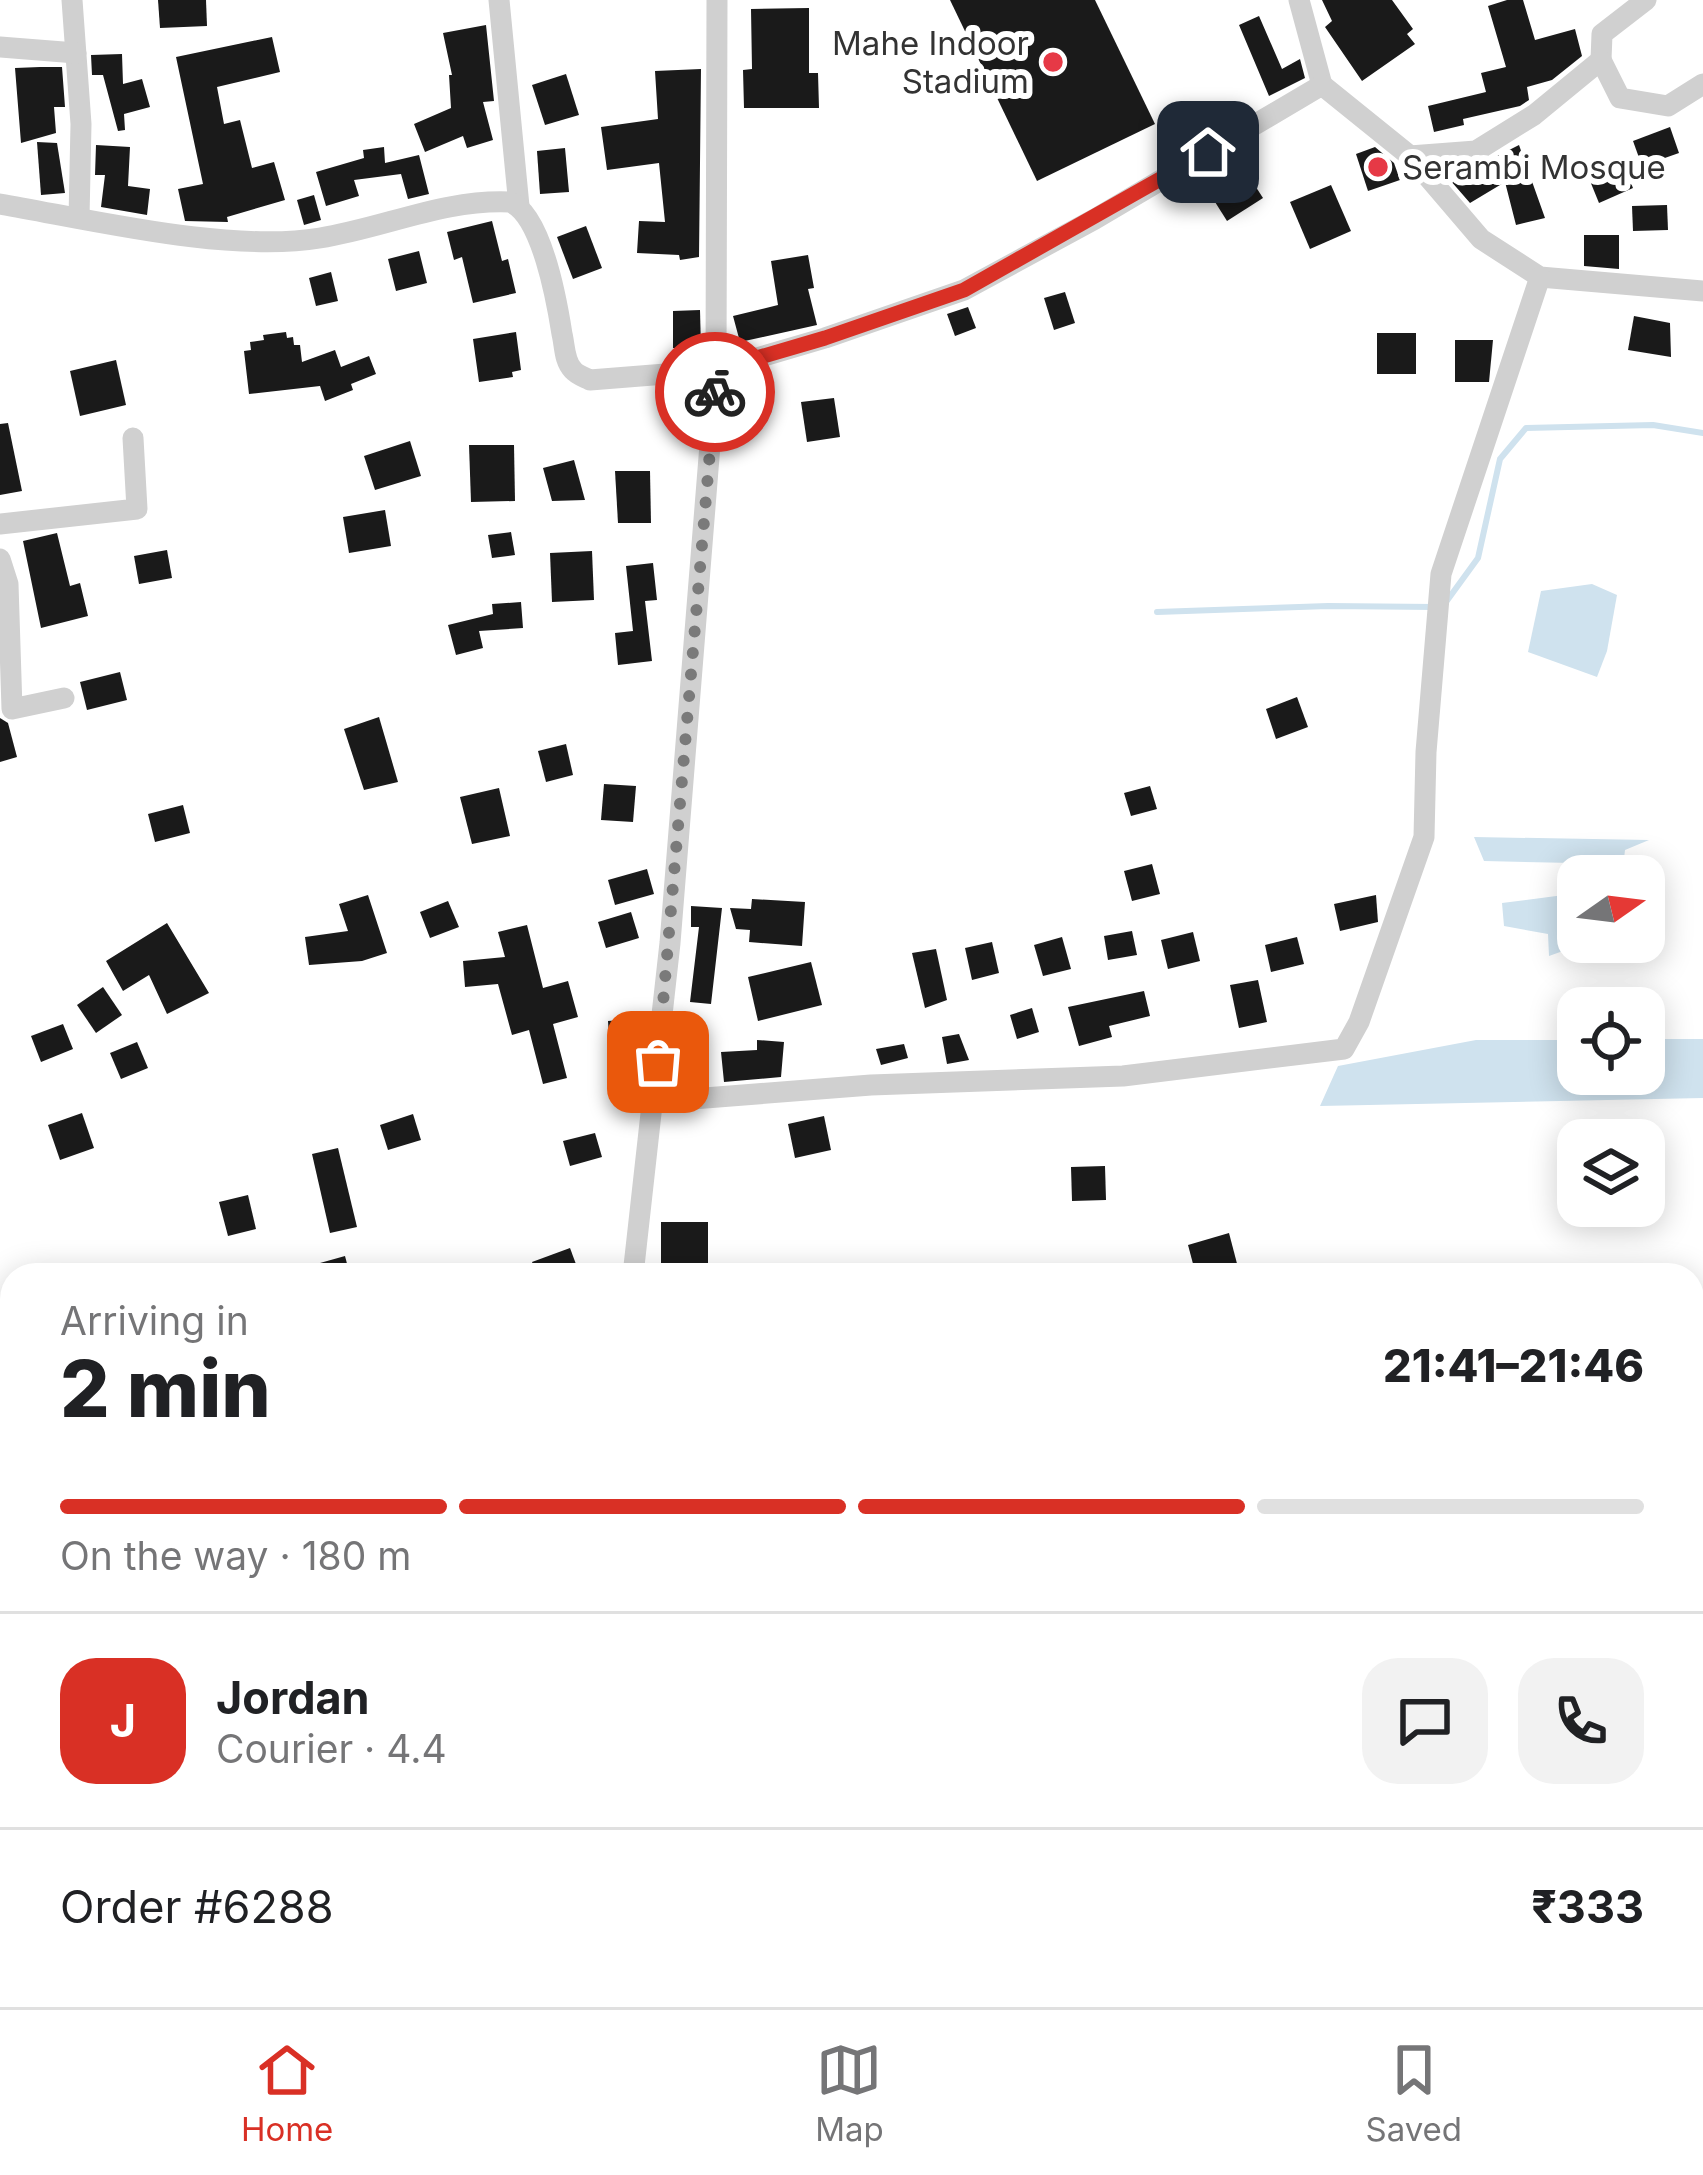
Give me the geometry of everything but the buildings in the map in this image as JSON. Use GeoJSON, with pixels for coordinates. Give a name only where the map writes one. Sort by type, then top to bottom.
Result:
{"type":"FeatureCollection","features":[{"type":"Feature","properties":{"kind":"street"},"geometry":{"type":"LineString","coordinates":[[72,0],[81,124],[79,218]]}},
{"type":"Feature","properties":{"kind":"street"},"geometry":{"type":"LineString","coordinates":[[499,0],[519,206],[537,237],[553,288],[566,360],[575,373],[590,380],[716,370],[964,290],[1322,85]]}},
{"type":"Feature","properties":{"kind":"street"},"geometry":{"type":"LineString","coordinates":[[634,1263],[654,1102],[716,370],[716,0]]}},
{"type":"Feature","properties":{"kind":"street"},"geometry":{"type":"LineString","coordinates":[[1299,0],[1322,85],[1410,156],[1481,239],[1540,277],[1703,291]]}},
{"type":"Feature","properties":{"kind":"street"},"geometry":{"type":"LineString","coordinates":[[1646,0],[1602,34],[1601,60],[1619,98],[1668,106],[1703,83]]}},
{"type":"Feature","properties":{"kind":"street"},"geometry":{"type":"LineString","coordinates":[[0,47],[76,53]]}},
{"type":"Feature","properties":{"kind":"street"},"geometry":{"type":"LineString","coordinates":[[1410,156],[1476,151],[1534,115],[1601,60]]}},
{"type":"Feature","properties":{"kind":"street"},"geometry":{"type":"LineString","coordinates":[[0,204],[265,243],[320,238],[448,206],[494,202],[519,206]]}},
{"type":"Feature","properties":{"kind":"street"},"geometry":{"type":"LineString","coordinates":[[654,1102],[871,1084],[1123,1076],[1344,1048],[1359,1022],[1424,837],[1441,574],[1540,277]]}},
{"type":"Feature","properties":{"kind":"street"},"geometry":{"type":"LineString","coordinates":[[0,524],[137,509],[133,438]]}},
{"type":"Feature","properties":{"kind":"street"},"geometry":{"type":"LineString","coordinates":[[0,559],[8,584],[6,710],[64,698]]}},
{"type":"Feature","properties":{"kind":"water"},"geometry":{"type":"Polygon","coordinates":[[[1592,584],[1617,595],[1597,677],[1528,652],[1541,591],[1592,584]]]}},
{"type":"Feature","properties":{"kind":"water"},"geometry":{"type":"Polygon","coordinates":[[[1474,837],[1649,840],[1625,850],[1624,855],[1557,855],[1557,863],[1484,861],[1474,837]]]}},
{"type":"Feature","properties":{"kind":"water"},"geometry":{"type":"Polygon","coordinates":[[[1557,896],[1557,953],[1549,956],[1548,934],[1504,926],[1502,903],[1557,896]]]}},
{"type":"Feature","properties":{"kind":"water"},"geometry":{"type":"Polygon","coordinates":[[[1665,1039],[1703,1039],[1703,1098],[1320,1106],[1338,1066],[1476,1040],[1557,1040],[1557,1095],[1665,1095],[1665,1039]]]}},
{"type":"Feature","properties":{"kind":"waterway"},"geometry":{"type":"LineString","coordinates":[[1446,602],[1478,558],[1500,459],[1526,428],[1653,425],[1703,433]]}},
{"type":"Feature","properties":{"kind":"waterway"},"geometry":{"type":"LineString","coordinates":[[1157,612],[1435,607]]}},
{"type":"Feature","properties":{"kind":"way so far"},"geometry":{"type":"LineString","coordinates":[[658,1062],[715,392]]}},
{"type":"Feature","properties":{"kind":"place","name":"Mahe Indoor Stadium"},"geometry":{"type":"Point","coordinates":[1053,62]}},
{"type":"Feature","properties":{"kind":"place","name":"Serambi Mosque"},"geometry":{"type":"Point","coordinates":[1378,167]}},
{"type":"Feature","properties":{"kind":"route"},"geometry":{"type":"LineString","coordinates":[[715,392],[716,370],[964,290],[1208,152]]}}]}
